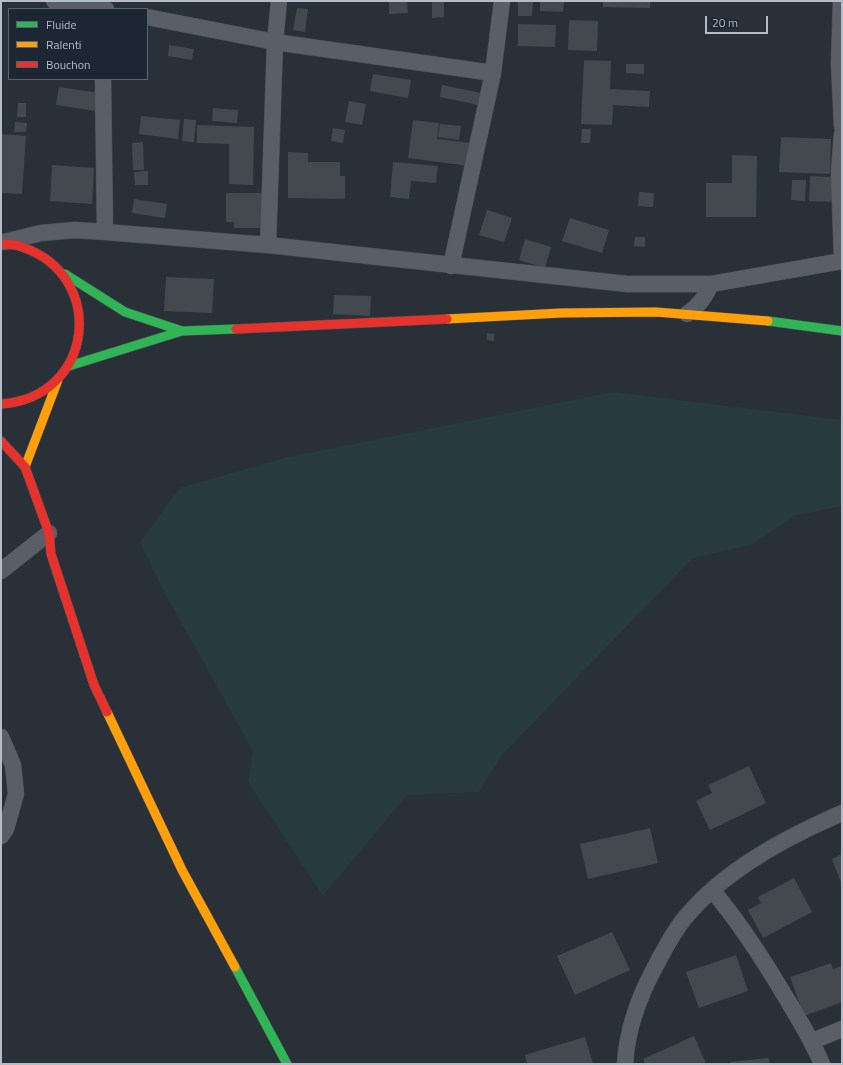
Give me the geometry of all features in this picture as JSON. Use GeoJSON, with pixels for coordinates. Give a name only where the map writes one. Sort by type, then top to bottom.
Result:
{"type":"FeatureCollection","features":[{"type":"Feature","properties":{"kind":"main road"},"geometry":{"type":"LineString","coordinates":[[1,243],[21,246],[43,256],[61,272],[125,312],[142,319],[182,331]]}},
{"type":"Feature","properties":{"kind":"main road"},"geometry":{"type":"LineString","coordinates":[[1,404],[17,403],[39,394],[58,380],[69,366],[80,334],[78,308],[77,301],[61,272]]}},
{"type":"Feature","properties":{"kind":"main road"},"geometry":{"type":"LineString","coordinates":[[69,366],[182,331],[297,328],[561,313],[656,312],[776,322],[842,331]]}},
{"type":"Feature","properties":{"kind":"main road"},"geometry":{"type":"LineString","coordinates":[[25,467],[58,380]]}},
{"type":"Feature","properties":{"kind":"main road"},"geometry":{"type":"LineString","coordinates":[[1,441],[25,467],[49,533],[51,554],[94,685],[182,870],[287,1064]]}},
{"type":"Feature","properties":{"kind":"street"},"geometry":{"type":"LineString","coordinates":[[54,1],[103,7]]}},
{"type":"Feature","properties":{"kind":"street"},"geometry":{"type":"LineString","coordinates":[[268,245],[275,42],[279,1]]}},
{"type":"Feature","properties":{"kind":"street"},"geometry":{"type":"LineString","coordinates":[[451,266],[493,72],[502,1]]}},
{"type":"Feature","properties":{"kind":"street"},"geometry":{"type":"LineString","coordinates":[[841,1],[839,63],[842,126]]}},
{"type":"Feature","properties":{"kind":"street"},"geometry":{"type":"LineString","coordinates":[[148,17],[275,42],[493,72]]}},
{"type":"Feature","properties":{"kind":"street"},"geometry":{"type":"LineString","coordinates":[[103,80],[105,232]]}},
{"type":"Feature","properties":{"kind":"street"},"geometry":{"type":"LineString","coordinates":[[1,243],[41,233],[75,230],[268,245],[627,284],[711,284],[842,261],[839,171],[842,134]]}},
{"type":"Feature","properties":{"kind":"street"},"geometry":{"type":"LineString","coordinates":[[686,314],[696,307],[706,295],[711,284]]}},
{"type":"Feature","properties":{"kind":"street"},"geometry":{"type":"LineString","coordinates":[[1,571],[49,533]]}},
{"type":"Feature","properties":{"kind":"street"},"geometry":{"type":"LineString","coordinates":[[1,737],[13,765],[16,794],[6,829],[1,836]]}},
{"type":"Feature","properties":{"kind":"street"},"geometry":{"type":"LineString","coordinates":[[625,1064],[634,1009],[666,946],[684,920],[712,890],[777,845],[842,813]]}},
{"type":"Feature","properties":{"kind":"street"},"geometry":{"type":"LineString","coordinates":[[712,890],[737,920],[813,1042],[822,1064]]}},
{"type":"Feature","properties":{"kind":"street"},"geometry":{"type":"LineString","coordinates":[[813,1042],[842,1029]]}},
{"type":"Feature","properties":{"kind":"green space"},"geometry":{"type":"Polygon","coordinates":[[[613,392],[842,420],[842,506],[794,516],[751,545],[693,558],[503,754],[479,792],[407,795],[323,896],[248,782],[253,751],[162,588],[140,542],[180,488],[284,458],[613,392]]]}},
{"type":"Feature","properties":{"kind":"building"},"geometry":{"type":"Polygon","coordinates":[[[389,1],[407,1],[408,13],[389,14],[389,1]]]}},
{"type":"Feature","properties":{"kind":"building"},"geometry":{"type":"Polygon","coordinates":[[[432,1],[444,1],[444,17],[432,18],[432,1]]]}},
{"type":"Feature","properties":{"kind":"building"},"geometry":{"type":"Polygon","coordinates":[[[518,1],[533,1],[532,16],[518,16],[518,1]]]}},
{"type":"Feature","properties":{"kind":"building"},"geometry":{"type":"Polygon","coordinates":[[[540,1],[564,1],[563,12],[540,11],[540,1]]]}},
{"type":"Feature","properties":{"kind":"building"},"geometry":{"type":"Polygon","coordinates":[[[603,1],[650,1],[650,8],[603,7],[603,1]]]}},
{"type":"Feature","properties":{"kind":"building"},"geometry":{"type":"Polygon","coordinates":[[[297,8],[308,9],[305,32],[293,30],[297,8]]]}},
{"type":"Feature","properties":{"kind":"building"},"geometry":{"type":"Polygon","coordinates":[[[569,20],[598,21],[597,51],[568,50],[569,20]]]}},
{"type":"Feature","properties":{"kind":"building"},"geometry":{"type":"Polygon","coordinates":[[[518,24],[556,25],[555,47],[518,46],[518,24]]]}},
{"type":"Feature","properties":{"kind":"building"},"geometry":{"type":"Polygon","coordinates":[[[169,45],[194,49],[192,60],[168,56],[169,45]]]}},
{"type":"Feature","properties":{"kind":"building"},"geometry":{"type":"Polygon","coordinates":[[[584,60],[611,61],[610,89],[650,91],[649,107],[613,105],[612,125],[581,124],[584,60]]]}},
{"type":"Feature","properties":{"kind":"building"},"geometry":{"type":"Polygon","coordinates":[[[626,64],[644,64],[644,74],[626,73],[626,64]]]}},
{"type":"Feature","properties":{"kind":"building"},"geometry":{"type":"Polygon","coordinates":[[[373,74],[411,80],[408,98],[370,91],[373,74]]]}},
{"type":"Feature","properties":{"kind":"building"},"geometry":{"type":"Polygon","coordinates":[[[442,85],[481,93],[478,105],[440,97],[442,85]]]}},
{"type":"Feature","properties":{"kind":"building"},"geometry":{"type":"Polygon","coordinates":[[[59,87],[99,93],[96,111],[56,105],[59,87]]]}},
{"type":"Feature","properties":{"kind":"building"},"geometry":{"type":"Polygon","coordinates":[[[349,101],[366,104],[362,125],[345,122],[349,101]]]}},
{"type":"Feature","properties":{"kind":"building"},"geometry":{"type":"Polygon","coordinates":[[[18,103],[26,103],[26,117],[17,117],[18,103]]]}},
{"type":"Feature","properties":{"kind":"building"},"geometry":{"type":"Polygon","coordinates":[[[213,108],[238,110],[237,123],[212,121],[213,108]]]}},
{"type":"Feature","properties":{"kind":"building"},"geometry":{"type":"Polygon","coordinates":[[[141,116],[180,120],[178,139],[139,134],[141,116]]]}},
{"type":"Feature","properties":{"kind":"building"},"geometry":{"type":"Polygon","coordinates":[[[184,119],[196,120],[194,142],[182,141],[184,119]]]}},
{"type":"Feature","properties":{"kind":"building"},"geometry":{"type":"Polygon","coordinates":[[[413,120],[439,123],[437,139],[471,143],[468,166],[408,158],[413,120]]]}},
{"type":"Feature","properties":{"kind":"building"},"geometry":{"type":"Polygon","coordinates":[[[15,122],[27,123],[26,132],[14,132],[15,122]]]}},
{"type":"Feature","properties":{"kind":"building"},"geometry":{"type":"Polygon","coordinates":[[[440,124],[461,126],[459,140],[438,137],[440,124]]]}},
{"type":"Feature","properties":{"kind":"building"},"geometry":{"type":"Polygon","coordinates":[[[197,125],[254,127],[253,185],[229,184],[229,144],[197,143],[197,125]]]}},
{"type":"Feature","properties":{"kind":"building"},"geometry":{"type":"Polygon","coordinates":[[[333,128],[345,130],[343,143],[331,141],[333,128]]]}},
{"type":"Feature","properties":{"kind":"building"},"geometry":{"type":"Polygon","coordinates":[[[582,129],[591,129],[590,143],[581,143],[582,129]]]}},
{"type":"Feature","properties":{"kind":"building"},"geometry":{"type":"Polygon","coordinates":[[[2,134],[26,136],[22,194],[1,193],[2,134]]]}},
{"type":"Feature","properties":{"kind":"building"},"geometry":{"type":"Polygon","coordinates":[[[781,137],[831,139],[830,174],[779,172],[781,137]]]}},
{"type":"Feature","properties":{"kind":"building"},"geometry":{"type":"Polygon","coordinates":[[[143,142],[144,170],[133,170],[132,143],[143,142]]]}},
{"type":"Feature","properties":{"kind":"building"},"geometry":{"type":"Polygon","coordinates":[[[288,152],[308,153],[308,162],[340,162],[340,176],[345,176],[345,199],[288,198],[288,152]]]}},
{"type":"Feature","properties":{"kind":"building"},"geometry":{"type":"Polygon","coordinates":[[[732,155],[757,156],[756,217],[706,217],[706,183],[732,183],[732,155]]]}},
{"type":"Feature","properties":{"kind":"building"},"geometry":{"type":"Polygon","coordinates":[[[393,162],[438,166],[436,183],[411,181],[409,199],[390,197],[393,162]]]}},
{"type":"Feature","properties":{"kind":"building"},"geometry":{"type":"Polygon","coordinates":[[[52,165],[94,168],[92,204],[50,201],[52,165]]]}},
{"type":"Feature","properties":{"kind":"building"},"geometry":{"type":"Polygon","coordinates":[[[148,171],[148,185],[135,185],[134,172],[148,171]]]}},
{"type":"Feature","properties":{"kind":"building"},"geometry":{"type":"Polygon","coordinates":[[[810,176],[835,177],[834,202],[809,201],[810,176]]]}},
{"type":"Feature","properties":{"kind":"building"},"geometry":{"type":"Polygon","coordinates":[[[792,180],[806,180],[805,201],[791,200],[792,180]]]}},
{"type":"Feature","properties":{"kind":"building"},"geometry":{"type":"Polygon","coordinates":[[[639,192],[654,193],[653,207],[638,206],[639,192]]]}},
{"type":"Feature","properties":{"kind":"building"},"geometry":{"type":"Polygon","coordinates":[[[226,193],[263,193],[263,228],[234,228],[234,222],[226,222],[226,193]]]}},
{"type":"Feature","properties":{"kind":"building"},"geometry":{"type":"Polygon","coordinates":[[[134,199],[167,204],[165,218],[132,213],[134,199]]]}},
{"type":"Feature","properties":{"kind":"building"},"geometry":{"type":"Polygon","coordinates":[[[487,210],[512,218],[504,242],[479,235],[487,210]]]}},
{"type":"Feature","properties":{"kind":"building"},"geometry":{"type":"Polygon","coordinates":[[[570,218],[609,230],[602,253],[562,241],[570,218]]]}},
{"type":"Feature","properties":{"kind":"building"},"geometry":{"type":"Polygon","coordinates":[[[635,237],[645,237],[645,247],[634,246],[635,237]]]}},
{"type":"Feature","properties":{"kind":"building"},"geometry":{"type":"Polygon","coordinates":[[[525,239],[551,247],[545,268],[519,260],[525,239]]]}},
{"type":"Feature","properties":{"kind":"building"},"geometry":{"type":"Polygon","coordinates":[[[166,277],[214,279],[212,313],[164,311],[166,277]]]}},
{"type":"Feature","properties":{"kind":"building"},"geometry":{"type":"Polygon","coordinates":[[[334,295],[371,296],[370,316],[333,314],[334,295]]]}},
{"type":"Feature","properties":{"kind":"building"},"geometry":{"type":"Polygon","coordinates":[[[487,333],[494,334],[494,341],[487,340],[487,333]]]}},
{"type":"Feature","properties":{"kind":"building"},"geometry":{"type":"Polygon","coordinates":[[[749,766],[766,803],[710,830],[696,801],[712,793],[708,785],[749,766]]]}},
{"type":"Feature","properties":{"kind":"building"},"geometry":{"type":"Polygon","coordinates":[[[650,828],[658,863],[588,879],[580,844],[650,828]]]}},
{"type":"Feature","properties":{"kind":"building"},"geometry":{"type":"Polygon","coordinates":[[[842,854],[842,885],[832,859],[842,854]]]}},
{"type":"Feature","properties":{"kind":"building"},"geometry":{"type":"Polygon","coordinates":[[[794,878],[812,912],[763,938],[748,910],[761,903],[758,897],[794,878]]]}},
{"type":"Feature","properties":{"kind":"building"},"geometry":{"type":"Polygon","coordinates":[[[612,932],[630,970],[575,995],[557,956],[612,932]]]}},
{"type":"Feature","properties":{"kind":"building"},"geometry":{"type":"Polygon","coordinates":[[[736,955],[748,991],[699,1008],[686,972],[736,955]]]}},
{"type":"Feature","properties":{"kind":"building"},"geometry":{"type":"Polygon","coordinates":[[[831,963],[833,969],[842,966],[842,1002],[804,1016],[790,977],[831,963]]]}},
{"type":"Feature","properties":{"kind":"building"},"geometry":{"type":"Polygon","coordinates":[[[694,1036],[706,1064],[645,1064],[643,1059],[694,1036]]]}},
{"type":"Feature","properties":{"kind":"building"},"geometry":{"type":"Polygon","coordinates":[[[585,1037],[593,1064],[527,1064],[525,1055],[585,1037]]]}},
{"type":"Feature","properties":{"kind":"building"},"geometry":{"type":"Polygon","coordinates":[[[769,1058],[770,1064],[731,1064],[730,1062],[769,1058]]]}},
{"type":"Feature","properties":{"kind":"traffic: fast"},"geometry":{"type":"LineString","coordinates":[[65,274],[125,312],[182,331]]}},
{"type":"Feature","properties":{"kind":"traffic: fast"},"geometry":{"type":"LineString","coordinates":[[768,321],[842,331]]}},
{"type":"Feature","properties":{"kind":"traffic: fast"},"geometry":{"type":"LineString","coordinates":[[69,366],[182,331],[236,329]]}},
{"type":"Feature","properties":{"kind":"traffic: fast"},"geometry":{"type":"LineString","coordinates":[[235,967],[287,1064]]}},
{"type":"Feature","properties":{"kind":"traffic: slow"},"geometry":{"type":"LineString","coordinates":[[447,319],[561,313],[656,312],[768,321]]}},
{"type":"Feature","properties":{"kind":"traffic: slow"},"geometry":{"type":"LineString","coordinates":[[25,467],[58,380]]}},
{"type":"Feature","properties":{"kind":"traffic: slow"},"geometry":{"type":"LineString","coordinates":[[107,712],[182,870],[235,967]]}},
{"type":"Feature","properties":{"kind":"traffic: jam"},"geometry":{"type":"LineString","coordinates":[[1,244],[20,246],[50,262],[68,283],[78,308],[79,334],[71,359],[56,381],[32,397],[1,404]]}},
{"type":"Feature","properties":{"kind":"traffic: jam"},"geometry":{"type":"LineString","coordinates":[[236,329],[447,319]]}},
{"type":"Feature","properties":{"kind":"traffic: jam"},"geometry":{"type":"LineString","coordinates":[[1,441],[25,467],[49,533],[51,554],[94,685],[107,712]]}}]}
